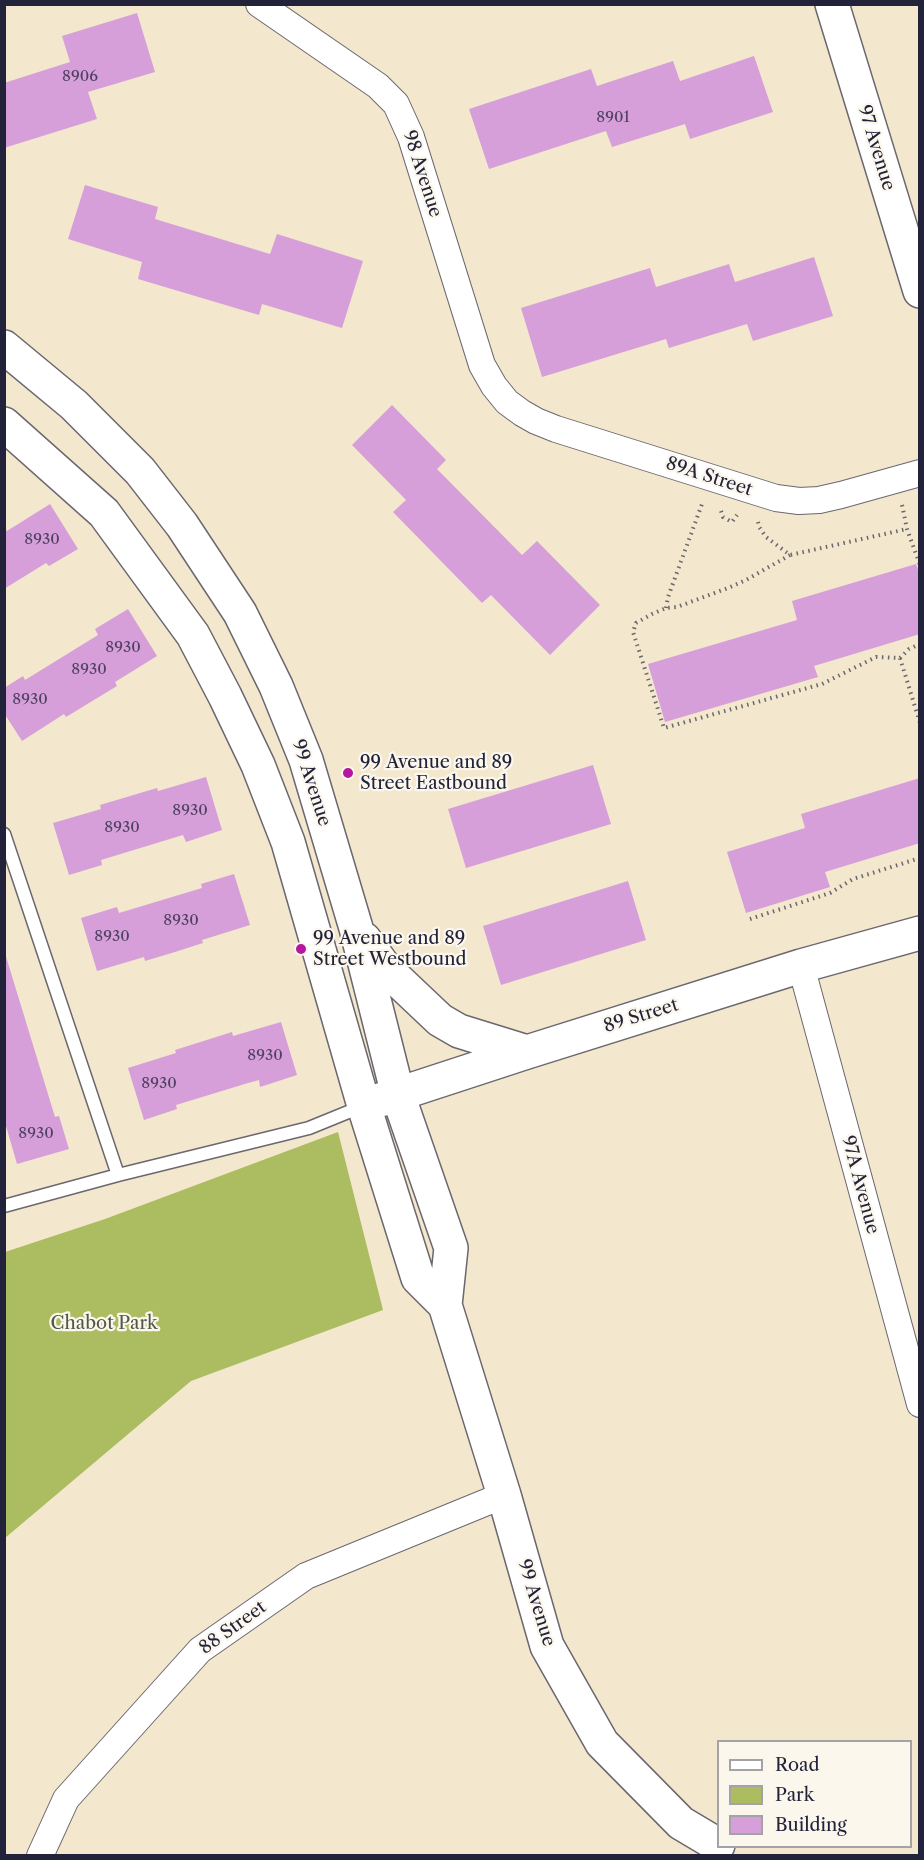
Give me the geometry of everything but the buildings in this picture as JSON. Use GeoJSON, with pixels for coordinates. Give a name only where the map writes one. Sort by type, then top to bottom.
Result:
{"type":"FeatureCollection","features":[{"type":"Feature","properties":{"kind":"street","name":"98 Avenue"},"geometry":{"type":"LineString","coordinates":[[259,4],[378,86],[396,104],[411,137],[482,365],[494,386],[507,402]]}},
{"type":"Feature","properties":{"kind":"street","name":"97 Avenue"},"geometry":{"type":"LineString","coordinates":[[832,4],[920,291]]}},
{"type":"Feature","properties":{"kind":"street","name":"99 Avenue"},"geometry":{"type":"LineString","coordinates":[[4,347],[74,405],[140,471],[182,525],[240,613],[276,686],[306,760],[356,928],[398,1095],[451,1248],[445,1305],[504,1495],[547,1646],[602,1743],[681,1823],[717,1844]]}},
{"type":"Feature","properties":{"kind":"street","name":"89A Street"},"geometry":{"type":"LineString","coordinates":[[507,402],[536,421],[556,429],[776,498],[799,501],[819,500],[920,473]]}},
{"type":"Feature","properties":{"kind":"street","name":"99 Avenue"},"geometry":{"type":"LineString","coordinates":[[4,424],[104,513],[193,635],[258,765],[288,842],[364,1106],[418,1278],[445,1305]]}},
{"type":"Feature","properties":{"kind":"street"},"geometry":{"type":"LineString","coordinates":[[356,928],[385,968],[440,1020],[459,1031],[527,1052]]}},
{"type":"Feature","properties":{"kind":"street","name":"89 Street"},"geometry":{"type":"LineString","coordinates":[[364,1106],[801,966],[920,933]]}},
{"type":"Feature","properties":{"kind":"street","name":"97A Avenue"},"geometry":{"type":"LineString","coordinates":[[801,966],[920,1404]]}},
{"type":"Feature","properties":{"kind":"street","name":"88 Street"},"geometry":{"type":"LineString","coordinates":[[40,1856],[66,1799],[200,1650],[306,1576],[504,1495]]}},
{"type":"Feature","properties":{"kind":"street","name":"99 Avenue"},"geometry":{"type":"LineString","coordinates":[[724,1848],[738,1856]]}},
{"type":"Feature","properties":{"kind":"lane"},"geometry":{"type":"LineString","coordinates":[[4,834],[118,1175]]}},
{"type":"Feature","properties":{"kind":"lane"},"geometry":{"type":"LineString","coordinates":[[4,1206],[309,1128],[364,1106]]}},
{"type":"Feature","properties":{"kind":"path"},"geometry":{"type":"LineString","coordinates":[[666,608],[704,499]]}},
{"type":"Feature","properties":{"kind":"path"},"geometry":{"type":"LineString","coordinates":[[902,504],[907,529],[920,565]]}},
{"type":"Feature","properties":{"kind":"path"},"geometry":{"type":"LineString","coordinates":[[759,515],[758,525],[761,532],[790,555]]}},
{"type":"Feature","properties":{"kind":"path"},"geometry":{"type":"LineString","coordinates":[[907,529],[790,555],[728,588],[640,619],[633,632],[664,728],[822,684],[876,657],[900,658],[909,649],[920,644]]}},
{"type":"Feature","properties":{"kind":"path"},"geometry":{"type":"LineString","coordinates":[[900,658],[920,723]]}},
{"type":"Feature","properties":{"kind":"path"},"geometry":{"type":"LineString","coordinates":[[750,919],[830,892],[854,879],[920,858]]}},
{"type":"Feature","properties":{"kind":"green space","name":"Chabot Park"},"geometry":{"type":"Polygon","coordinates":[[[338,1132],[383,1310],[191,1381],[5,1538],[5,1252],[105,1219],[338,1132]]]}},
{"type":"Feature","properties":{"kind":"place","name":"99 Avenue and 89 Street Eastbound"},"geometry":{"type":"Point","coordinates":[348,773]}},
{"type":"Feature","properties":{"kind":"place","name":"99 Avenue and 89 Street Westbound"},"geometry":{"type":"Point","coordinates":[301,949]}}]}
